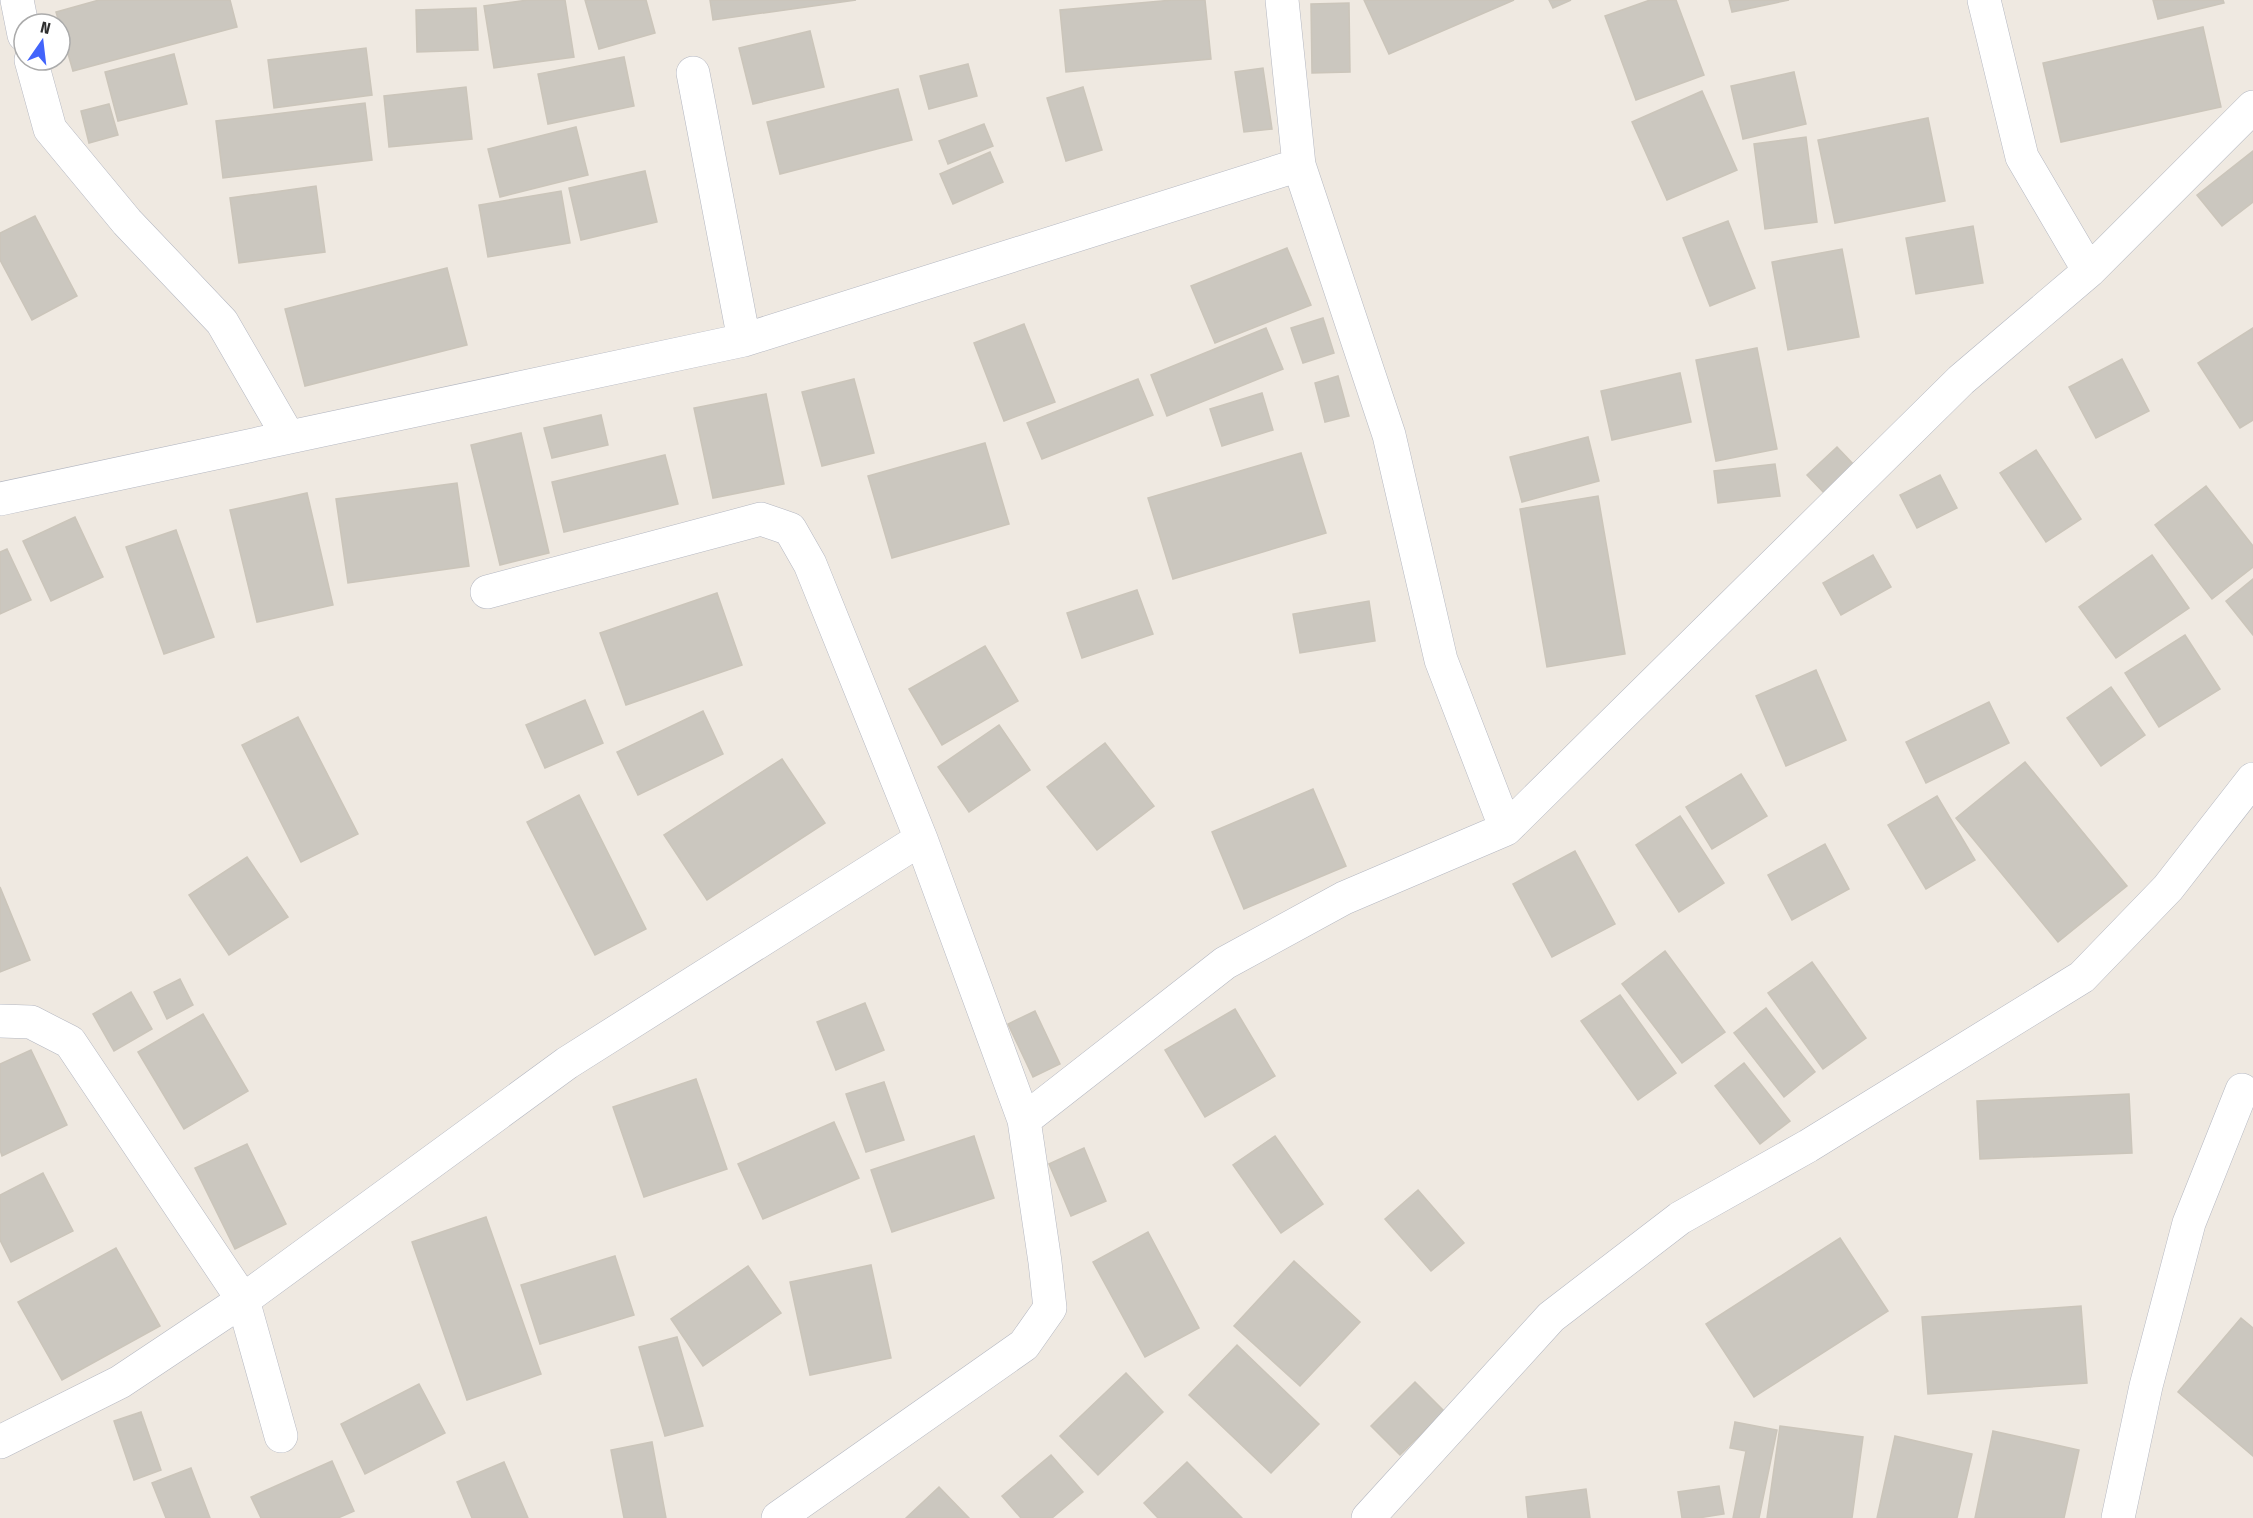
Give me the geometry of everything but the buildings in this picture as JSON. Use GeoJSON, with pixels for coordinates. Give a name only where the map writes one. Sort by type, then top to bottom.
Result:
{"type":"FeatureCollection","features":[{"type":"Feature","properties":{"kind":"street"},"geometry":{"type":"LineString","coordinates":[[1282,0],[1299,165],[1389,435],[1441,660],[1506,829]]}},
{"type":"Feature","properties":{"kind":"street"},"geometry":{"type":"LineString","coordinates":[[1984,0],[2022,157],[2089,271]]}},
{"type":"Feature","properties":{"kind":"street"},"geometry":{"type":"LineString","coordinates":[[34,72],[50,129],[127,222],[222,322],[288,436]]}},
{"type":"Feature","properties":{"kind":"street"},"geometry":{"type":"LineString","coordinates":[[693,73],[744,340]]}},
{"type":"Feature","properties":{"kind":"street"},"geometry":{"type":"LineString","coordinates":[[1024,1120],[1225,963],[1344,898],[1506,829],[1961,380],[2089,271],[2253,107]]}},
{"type":"Feature","properties":{"kind":"street"},"geometry":{"type":"LineString","coordinates":[[0,499],[744,340],[1299,165]]}},
{"type":"Feature","properties":{"kind":"street"},"geometry":{"type":"LineString","coordinates":[[487,592],[761,519],[790,530],[810,564],[921,839],[1024,1120],[1050,1308],[1024,1345],[778,1518]]}},
{"type":"Feature","properties":{"kind":"street"},"geometry":{"type":"LineString","coordinates":[[1378,1515],[1551,1317],[1680,1218],[1808,1146],[2082,977],[2168,888],[2253,779]]}},
{"type":"Feature","properties":{"kind":"street"},"geometry":{"type":"LineString","coordinates":[[0,1442],[120,1382],[243,1300],[567,1064],[921,839]]}},
{"type":"Feature","properties":{"kind":"street"},"geometry":{"type":"LineString","coordinates":[[0,1021],[32,1022],[70,1042],[243,1300],[281,1436]]}},
{"type":"Feature","properties":{"kind":"street"},"geometry":{"type":"LineString","coordinates":[[2118,1518],[2146,1386],[2189,1222],[2242,1090]]}}]}
